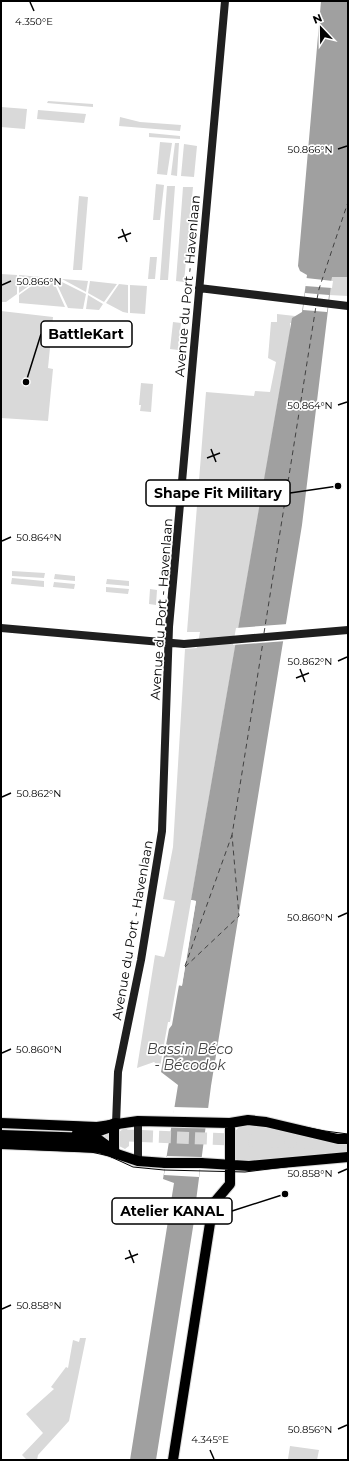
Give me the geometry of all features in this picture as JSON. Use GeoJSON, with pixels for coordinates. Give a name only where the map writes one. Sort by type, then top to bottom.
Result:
{"type":"FeatureCollection","features":[{"type":"Feature","properties":{"kind":"highway"},"geometry":{"type":"LineString","coordinates":[[1,1131],[77,1134],[100,1130],[116,1124]]}},
{"type":"Feature","properties":{"kind":"highway"},"geometry":{"type":"LineString","coordinates":[[1,1136],[91,1139],[99,1141],[114,1152]]}},
{"type":"Feature","properties":{"kind":"main road"},"geometry":{"type":"LineString","coordinates":[[1,1123],[99,1127],[138,1121],[230,1123],[256,1121],[338,1139],[348,1139]]}},
{"type":"Feature","properties":{"kind":"main road"},"geometry":{"type":"LineString","coordinates":[[173,1460],[213,1204],[217,1196],[229,1186],[230,1123]]}},
{"type":"Feature","properties":{"kind":"main road"},"geometry":{"type":"LineString","coordinates":[[114,1152],[114,1130],[116,1124]]}},
{"type":"Feature","properties":{"kind":"main road"},"geometry":{"type":"LineString","coordinates":[[1,1144],[91,1147],[114,1152],[138,1160],[166,1163],[201,1163],[249,1166],[348,1157]]}},
{"type":"Feature","properties":{"kind":"street","name":"Avenue du Port - Havenlaan"},"geometry":{"type":"LineString","coordinates":[[116,1124],[118,1072],[141,960],[162,831],[169,642],[224,1]]}},
{"type":"Feature","properties":{"kind":"street"},"geometry":{"type":"LineString","coordinates":[[199,288],[348,306]]}},
{"type":"Feature","properties":{"kind":"street"},"geometry":{"type":"LineString","coordinates":[[1,628],[169,642],[198,643],[348,630]]}},
{"type":"Feature","properties":{"kind":"street"},"geometry":{"type":"LineString","coordinates":[[138,1121],[138,1160]]}},
{"type":"Feature","properties":{"kind":"shaded area"},"geometry":{"type":"Polygon","coordinates":[[[48,101],[93,104],[93,107],[47,103],[48,101]]]}},
{"type":"Feature","properties":{"kind":"shaded area"},"geometry":{"type":"Polygon","coordinates":[[[1,107],[27,109],[25,129],[1,127],[1,107]]]}},
{"type":"Feature","properties":{"kind":"shaded area"},"geometry":{"type":"Polygon","coordinates":[[[38,110],[86,114],[84,123],[37,119],[38,110]]]}},
{"type":"Feature","properties":{"kind":"shaded area"},"geometry":{"type":"Polygon","coordinates":[[[120,117],[140,122],[181,125],[180,131],[119,126],[120,117]]]}},
{"type":"Feature","properties":{"kind":"shaded area"},"geometry":{"type":"Polygon","coordinates":[[[149,133],[180,136],[180,139],[149,137],[149,133]]]}},
{"type":"Feature","properties":{"kind":"shaded area"},"geometry":{"type":"Polygon","coordinates":[[[160,142],[172,143],[167,175],[157,174],[160,142]]]}},
{"type":"Feature","properties":{"kind":"shaded area"},"geometry":{"type":"Polygon","coordinates":[[[175,143],[179,143],[177,176],[171,175],[175,143]]]}},
{"type":"Feature","properties":{"kind":"shaded area"},"geometry":{"type":"Polygon","coordinates":[[[184,144],[197,146],[194,177],[181,176],[184,144]]]}},
{"type":"Feature","properties":{"kind":"shaded area"},"geometry":{"type":"Polygon","coordinates":[[[156,184],[164,185],[160,220],[153,220],[156,184]]]}},
{"type":"Feature","properties":{"kind":"shaded area"},"geometry":{"type":"Polygon","coordinates":[[[167,186],[175,186],[168,280],[160,280],[167,186]]]}},
{"type":"Feature","properties":{"kind":"shaded area"},"geometry":{"type":"Polygon","coordinates":[[[183,187],[193,187],[184,282],[176,281],[183,187]]]}},
{"type":"Feature","properties":{"kind":"shaded area"},"geometry":{"type":"Polygon","coordinates":[[[79,196],[88,197],[82,270],[73,270],[79,196]]]}},
{"type":"Feature","properties":{"kind":"shaded area"},"geometry":{"type":"Polygon","coordinates":[[[150,257],[157,257],[155,279],[148,279],[150,257]]]}},
{"type":"Feature","properties":{"kind":"shaded area"},"geometry":{"type":"Polygon","coordinates":[[[1,274],[17,275],[17,294],[6,302],[1,302],[1,274]]]}},
{"type":"Feature","properties":{"kind":"shaded area"},"geometry":{"type":"Polygon","coordinates":[[[19,275],[41,277],[19,293],[19,275]]]}},
{"type":"Feature","properties":{"kind":"shaded area"},"geometry":{"type":"Polygon","coordinates":[[[332,276],[348,277],[348,296],[329,295],[330,288],[332,288],[332,276]]]}},
{"type":"Feature","properties":{"kind":"shaded area"},"geometry":{"type":"Polygon","coordinates":[[[44,277],[52,278],[65,307],[19,303],[19,295],[44,277]]]}},
{"type":"Feature","properties":{"kind":"shaded area"},"geometry":{"type":"Polygon","coordinates":[[[54,278],[86,294],[83,309],[68,308],[54,278]]]}},
{"type":"Feature","properties":{"kind":"shaded area"},"geometry":{"type":"Polygon","coordinates":[[[62,279],[88,281],[86,292],[62,279]]]}},
{"type":"Feature","properties":{"kind":"shaded area"},"geometry":{"type":"Polygon","coordinates":[[[90,281],[117,284],[104,302],[88,293],[90,281]]]}},
{"type":"Feature","properties":{"kind":"shaded area"},"geometry":{"type":"Polygon","coordinates":[[[119,284],[128,285],[128,313],[106,303],[119,284]]]}},
{"type":"Feature","properties":{"kind":"shaded area"},"geometry":{"type":"Polygon","coordinates":[[[130,285],[147,286],[145,314],[130,313],[130,285]]]}},
{"type":"Feature","properties":{"kind":"shaded area"},"geometry":{"type":"Polygon","coordinates":[[[88,295],[103,304],[99,310],[86,309],[88,295]]]}},
{"type":"Feature","properties":{"kind":"shaded area"},"geometry":{"type":"Polygon","coordinates":[[[1,311],[53,317],[48,368],[53,369],[48,421],[1,418],[1,311]]]}},
{"type":"Feature","properties":{"kind":"shaded area"},"geometry":{"type":"Polygon","coordinates":[[[277,314],[295,316],[292,323],[290,323],[290,332],[170,1022],[168,1022],[160,1067],[154,1062],[137,1068],[155,955],[164,957],[175,901],[163,899],[173,847],[185,649],[197,648],[200,632],[187,632],[206,392],[254,396],[255,391],[270,392],[276,362],[268,358],[271,322],[277,322],[277,314]]]}},
{"type":"Feature","properties":{"kind":"shaded area"},"geometry":{"type":"Polygon","coordinates":[[[173,322],[181,323],[178,350],[170,349],[173,322]]]}},
{"type":"Feature","properties":{"kind":"shaded area"},"geometry":{"type":"Polygon","coordinates":[[[141,383],[153,384],[151,412],[140,411],[141,405],[139,405],[141,383]]]}},
{"type":"Feature","properties":{"kind":"shaded area"},"geometry":{"type":"Polygon","coordinates":[[[12,571],[45,573],[44,578],[12,576],[12,571]]]}},
{"type":"Feature","properties":{"kind":"shaded area"},"geometry":{"type":"Polygon","coordinates":[[[55,574],[75,576],[75,581],[54,579],[55,574]]]}},
{"type":"Feature","properties":{"kind":"shaded area"},"geometry":{"type":"Polygon","coordinates":[[[12,578],[44,581],[44,587],[11,584],[12,578]]]}},
{"type":"Feature","properties":{"kind":"shaded area"},"geometry":{"type":"Polygon","coordinates":[[[107,579],[129,581],[129,586],[106,584],[107,579]]]}},
{"type":"Feature","properties":{"kind":"shaded area"},"geometry":{"type":"Polygon","coordinates":[[[54,582],[75,584],[74,589],[53,587],[54,582]]]}},
{"type":"Feature","properties":{"kind":"shaded area"},"geometry":{"type":"Polygon","coordinates":[[[106,587],[129,589],[128,594],[106,592],[106,587]]]}},
{"type":"Feature","properties":{"kind":"shaded area"},"geometry":{"type":"Polygon","coordinates":[[[150,589],[157,590],[156,605],[149,604],[150,589]]]}},
{"type":"Feature","properties":{"kind":"shaded area"},"geometry":{"type":"Polygon","coordinates":[[[241,1125],[280,1130],[345,1142],[345,1144],[348,1145],[348,1154],[254,1163],[237,1161],[235,1156],[236,1130],[241,1125]]]}},
{"type":"Feature","properties":{"kind":"shaded area"},"geometry":{"type":"Polygon","coordinates":[[[123,1129],[127,1129],[129,1133],[129,1146],[125,1149],[113,1143],[119,1132],[123,1129]]]}},
{"type":"Feature","properties":{"kind":"shaded area"},"geometry":{"type":"Polygon","coordinates":[[[80,1338],[86,1338],[69,1421],[38,1455],[37,1460],[27,1460],[22,1455],[43,1433],[26,1414],[54,1389],[51,1387],[66,1367],[68,1368],[73,1340],[79,1342],[80,1338]]]}},
{"type":"Feature","properties":{"kind":"shaded area"},"geometry":{"type":"Polygon","coordinates":[[[290,1446],[319,1450],[317,1460],[288,1459],[290,1446]]]}},
{"type":"Feature","properties":{"kind":"water","name":"Bassin Béco - Bécodok"},"geometry":{"type":"Polygon","coordinates":[[[321,1],[348,1],[348,277],[332,277],[302,525],[211,1086],[197,1202],[156,1460],[130,1460],[174,1183],[163,1179],[178,1085],[161,1072],[169,1029],[172,1025],[179,985],[182,985],[196,901],[191,900],[292,318],[302,312],[307,275],[300,271],[298,266],[321,1]]]}},
{"type":"Feature","properties":{"kind":"pier"},"geometry":{"type":"Polygon","coordinates":[[[306,278],[333,281],[332,288],[305,286],[306,278]]]}},
{"type":"Feature","properties":{"kind":"pier"},"geometry":{"type":"Polygon","coordinates":[[[305,293],[329,295],[327,312],[303,310],[305,293]]]}},
{"type":"Feature","properties":{"kind":"pier"},"geometry":{"type":"Polygon","coordinates":[[[288,624],[286,641],[233,645],[236,628],[288,624]]]}},
{"type":"Feature","properties":{"kind":"pier"},"geometry":{"type":"Polygon","coordinates":[[[191,900],[196,901],[182,986],[177,985],[180,983],[194,903],[191,902],[191,900]]]}},
{"type":"Feature","properties":{"kind":"pier"},"geometry":{"type":"Polygon","coordinates":[[[174,1107],[209,1108],[206,1127],[171,1126],[174,1107]]]}},
{"type":"Feature","properties":{"kind":"pier"},"geometry":{"type":"Polygon","coordinates":[[[167,1156],[201,1157],[199,1177],[164,1175],[167,1156]]]}},
{"type":"Feature","properties":{"kind":"ferry route"},"geometry":{"type":"LineString","coordinates":[[317,299],[348,202]]}},
{"type":"Feature","properties":{"kind":"ferry route"},"geometry":{"type":"LineString","coordinates":[[264,633],[316,306]]}},
{"type":"Feature","properties":{"kind":"ferry route"},"geometry":{"type":"LineString","coordinates":[[185,967],[239,916],[232,835],[263,642]]}},
{"type":"Feature","properties":{"kind":"ferry route"},"geometry":{"type":"LineString","coordinates":[[185,966],[232,835]]}},
{"type":"Feature","properties":{"kind":"tunnel"},"geometry":{"type":"LineString","coordinates":[[87,1134],[348,1144]]}},
{"type":"Feature","properties":{"kind":"tram line"},"geometry":{"type":"LineString","coordinates":[[1,1120],[100,1123],[147,1118],[215,1121],[256,1118],[348,1134]]}},
{"type":"Feature","properties":{"kind":"tram line"},"geometry":{"type":"LineString","coordinates":[[1,1148],[91,1152],[109,1156],[133,1167],[164,1170],[245,1172],[332,1161],[348,1161]]}},
{"type":"Feature","properties":{"kind":"place","name":"BattleKart"},"geometry":{"type":"Point","coordinates":[26,382]}},
{"type":"Feature","properties":{"kind":"place","name":"Shape Fit Military"},"geometry":{"type":"Point","coordinates":[338,486]}},
{"type":"Feature","properties":{"kind":"place","name":"Atelier KANAL"},"geometry":{"type":"Point","coordinates":[285,1194]}}]}
